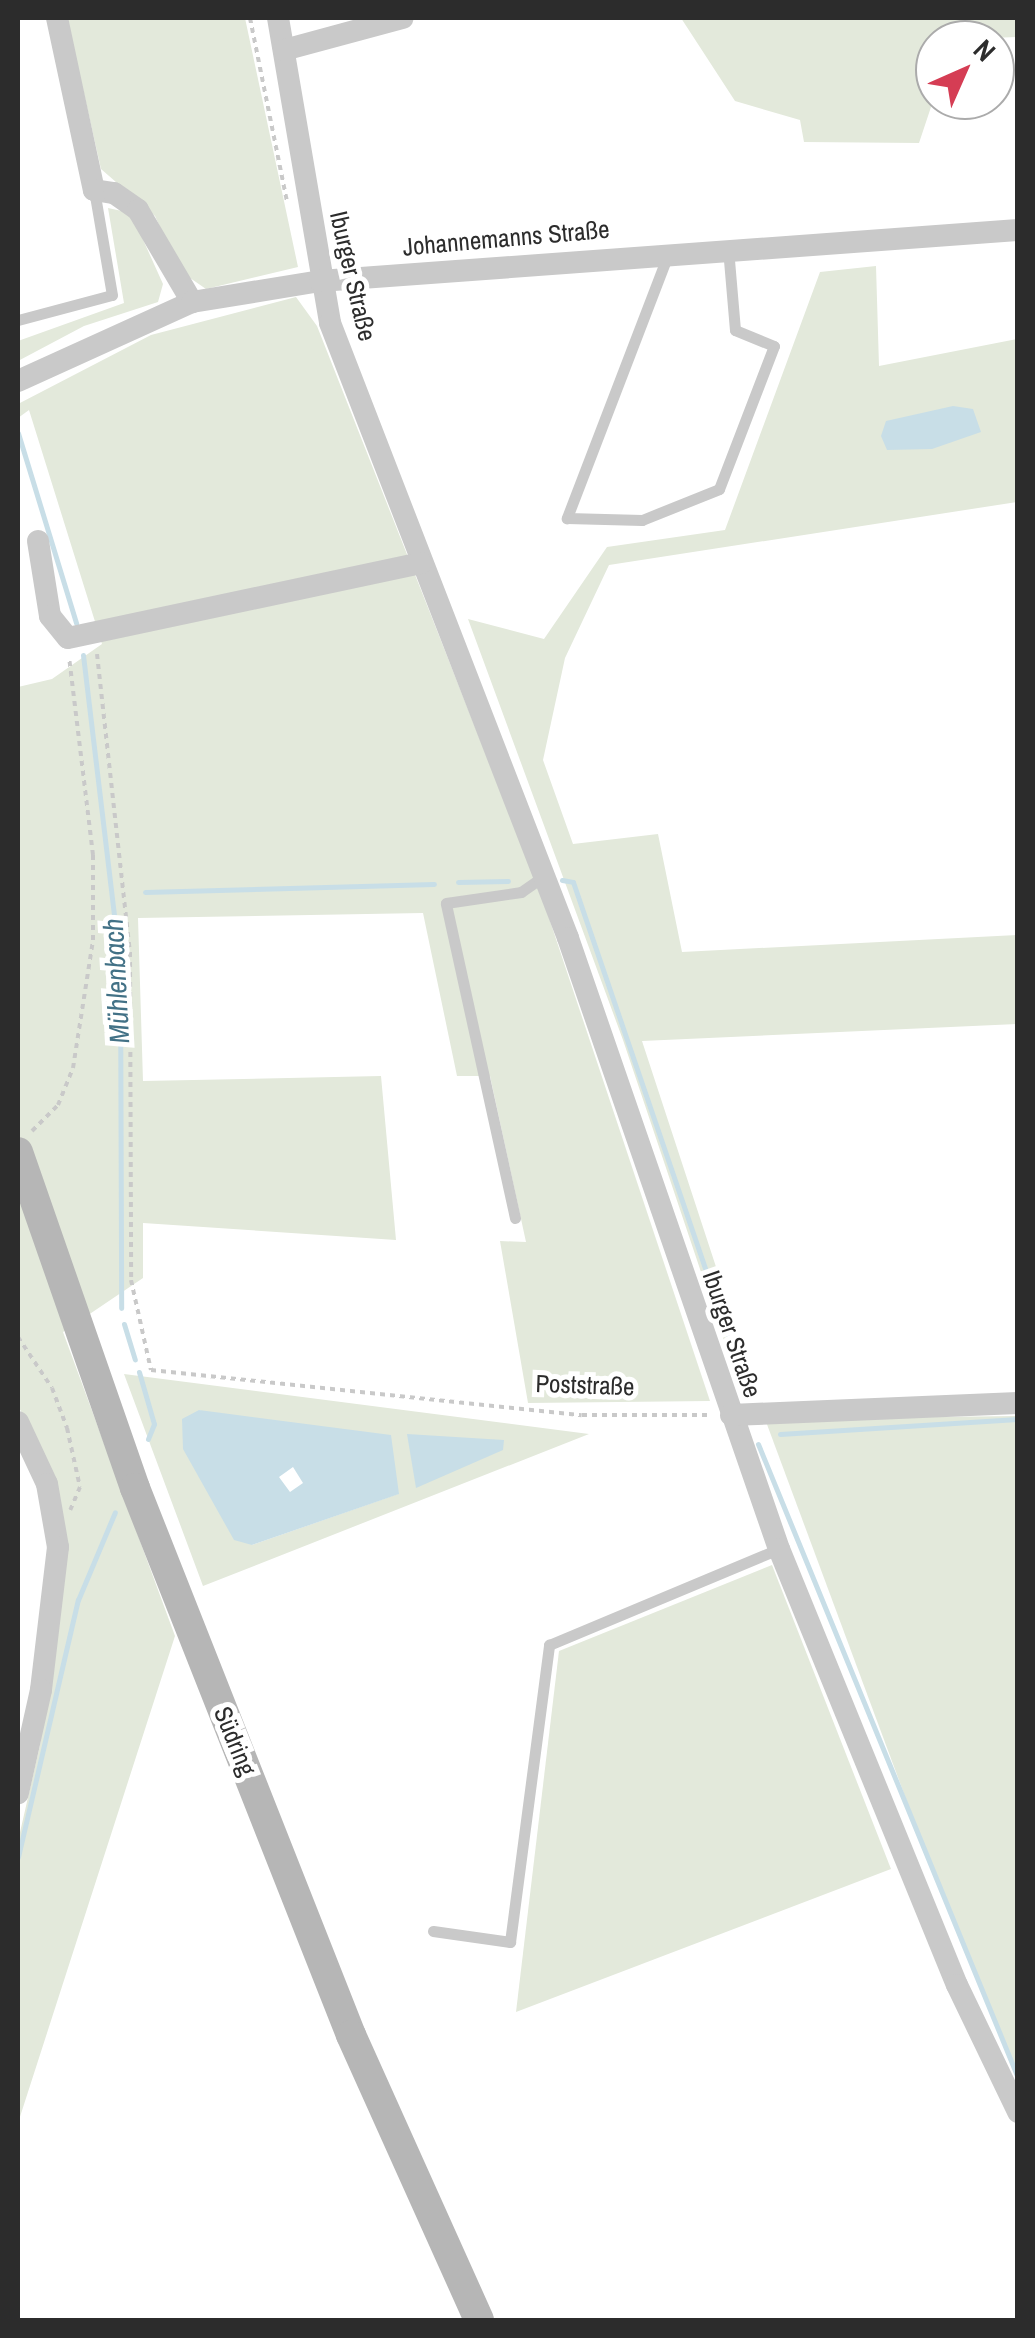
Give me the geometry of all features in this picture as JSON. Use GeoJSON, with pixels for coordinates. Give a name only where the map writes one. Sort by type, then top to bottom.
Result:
{"type":"FeatureCollection","features":[{"type":"Feature","properties":{"kind":"main road","name":"Südring"},"geometry":{"type":"LineString","coordinates":[[18,1152],[142,1506],[351,2034],[479,2320]]}},
{"type":"Feature","properties":{"kind":"street"},"geometry":{"type":"LineString","coordinates":[[57,18],[94,190],[114,193],[138,210],[192,302]]}},
{"type":"Feature","properties":{"kind":"street","name":"Iburger Straße"},"geometry":{"type":"LineString","coordinates":[[278,18],[330,323],[544,876],[779,1549],[957,1985],[1018,2112]]}},
{"type":"Feature","properties":{"kind":"street"},"geometry":{"type":"LineString","coordinates":[[284,50],[403,18]]}},
{"type":"Feature","properties":{"kind":"street","name":"Johannemanns Straße"},"geometry":{"type":"LineString","coordinates":[[18,381],[192,302],[320,281],[728,248],[1018,230]]}},
{"type":"Feature","properties":{"kind":"street"},"geometry":{"type":"LineString","coordinates":[[38,541],[50,616],[68,638],[421,562]]}},
{"type":"Feature","properties":{"kind":"street"},"geometry":{"type":"LineString","coordinates":[[730,1416],[1018,1403]]}},
{"type":"Feature","properties":{"kind":"street"},"geometry":{"type":"LineString","coordinates":[[18,1422],[54,1518],[57,1581],[18,1793]]}},
{"type":"Feature","properties":{"kind":"lane"},"geometry":{"type":"LineString","coordinates":[[18,320],[112,295],[94,190]]}},
{"type":"Feature","properties":{"kind":"lane"},"geometry":{"type":"LineString","coordinates":[[668,253],[567,518],[642,520],[719,489],[774,346],[734,330],[728,248]]}},
{"type":"Feature","properties":{"kind":"lane"},"geometry":{"type":"LineString","coordinates":[[515,1218],[446,903],[522,892],[544,876]]}},
{"type":"Feature","properties":{"kind":"lane"},"geometry":{"type":"LineString","coordinates":[[433,1930],[510,1942],[549,1645],[779,1549]]}},
{"type":"Feature","properties":{"kind":"path"},"geometry":{"type":"LineString","coordinates":[[250,18],[284,196],[295,214]]}},
{"type":"Feature","properties":{"kind":"path","name":"Poststraße"},"geometry":{"type":"LineString","coordinates":[[95,634],[130,952],[131,1280],[151,1370],[582,1416],[730,1416]]}},
{"type":"Feature","properties":{"kind":"path"},"geometry":{"type":"LineString","coordinates":[[18,1143],[58,1106],[73,1068],[93,940],[93,855],[68,638]]}},
{"type":"Feature","properties":{"kind":"path"},"geometry":{"type":"LineString","coordinates":[[18,1337],[52,1388],[80,1487],[70,1510],[54,1518]]}},
{"type":"Feature","properties":{"kind":"shaded area"},"geometry":{"type":"Polygon","coordinates":[[[67,18],[245,18],[298,267],[206,289],[180,271],[155,216],[101,169],[67,18]]]}},
{"type":"Feature","properties":{"kind":"shaded area"},"geometry":{"type":"Polygon","coordinates":[[[681,18],[1017,18],[1015,37],[1015,20],[915,20],[915,120],[927,120],[919,143],[804,142],[800,120],[735,101],[681,18]]]}},
{"type":"Feature","properties":{"kind":"shaded area"},"geometry":{"type":"Polygon","coordinates":[[[108,208],[131,213],[163,284],[158,302],[84,326],[18,361],[18,341],[124,303],[108,208]]]}},
{"type":"Feature","properties":{"kind":"shaded area"},"geometry":{"type":"Polygon","coordinates":[[[876,266],[879,366],[1017,339],[1017,502],[609,565],[565,658],[543,760],[573,844],[658,834],[682,952],[1017,935],[1017,1024],[642,1041],[758,1395],[742,1394],[623,1040],[468,619],[544,639],[607,547],[725,530],[820,272],[876,266]]]}},
{"type":"Feature","properties":{"kind":"shaded area"},"geometry":{"type":"Polygon","coordinates":[[[296,297],[317,326],[542,897],[710,1401],[528,1403],[500,1241],[526,1242],[490,1076],[457,1076],[423,913],[138,918],[143,1081],[381,1076],[396,1240],[143,1223],[143,1278],[63,1332],[175,1636],[18,2123],[18,1841],[40,1745],[67,1538],[37,1440],[18,1406],[18,687],[52,679],[102,644],[29,410],[18,418],[18,404],[151,335],[296,297]]]}},
{"type":"Feature","properties":{"kind":"shaded area"},"geometry":{"type":"Polygon","coordinates":[[[124,1374],[589,1434],[203,1586],[124,1374]],[[199,1410],[252,1545],[398,1494],[199,1410]]]}},
{"type":"Feature","properties":{"kind":"shaded area"},"geometry":{"type":"Polygon","coordinates":[[[1017,1416],[1017,2070],[929,1861],[765,1419],[1017,1416]]]}},
{"type":"Feature","properties":{"kind":"shaded area"},"geometry":{"type":"Polygon","coordinates":[[[772,1565],[891,1869],[516,2012],[559,1651],[772,1565]]]}},
{"type":"Feature","properties":{"kind":"water"},"geometry":{"type":"Polygon","coordinates":[[[953,406],[973,409],[981,432],[932,449],[887,450],[881,436],[886,421],[953,406]]]}},
{"type":"Feature","properties":{"kind":"water"},"geometry":{"type":"Polygon","coordinates":[[[199,1410],[391,1435],[399,1494],[252,1545],[234,1540],[183,1449],[182,1419],[199,1410]],[[293,1467],[279,1477],[290,1492],[303,1483],[293,1467]]]}},
{"type":"Feature","properties":{"kind":"water"},"geometry":{"type":"Polygon","coordinates":[[[407,1434],[504,1440],[503,1450],[416,1488],[407,1434]]]}},
{"type":"Feature","properties":{"kind":"waterway","name":"Mühlenbach"},"geometry":{"type":"LineString","coordinates":[[18,433],[76,623]]}},
{"type":"Feature","properties":{"kind":"waterway","name":"Mühlenbach"},"geometry":{"type":"LineString","coordinates":[[83,655],[120,967],[121,1308]]}},
{"type":"Feature","properties":{"kind":"waterway"},"geometry":{"type":"LineString","coordinates":[[562,880],[573,882],[747,1391]]}},
{"type":"Feature","properties":{"kind":"waterway"},"geometry":{"type":"LineString","coordinates":[[458,882],[508,881]]}},
{"type":"Feature","properties":{"kind":"waterway"},"geometry":{"type":"LineString","coordinates":[[145,892],[434,884]]}},
{"type":"Feature","properties":{"kind":"waterway","name":"Mühlenbach"},"geometry":{"type":"LineString","coordinates":[[124,1324],[135,1359]]}},
{"type":"Feature","properties":{"kind":"waterway","name":"Mühlenbach"},"geometry":{"type":"LineString","coordinates":[[139,1372],[154,1424],[148,1439]]}},
{"type":"Feature","properties":{"kind":"waterway"},"geometry":{"type":"LineString","coordinates":[[780,1434],[1018,1419]]}},
{"type":"Feature","properties":{"kind":"waterway"},"geometry":{"type":"LineString","coordinates":[[758,1444],[1018,2078]]}},
{"type":"Feature","properties":{"kind":"waterway","name":"Mühlenbach"},"geometry":{"type":"LineString","coordinates":[[18,1857],[78,1600],[115,1512]]}}]}
